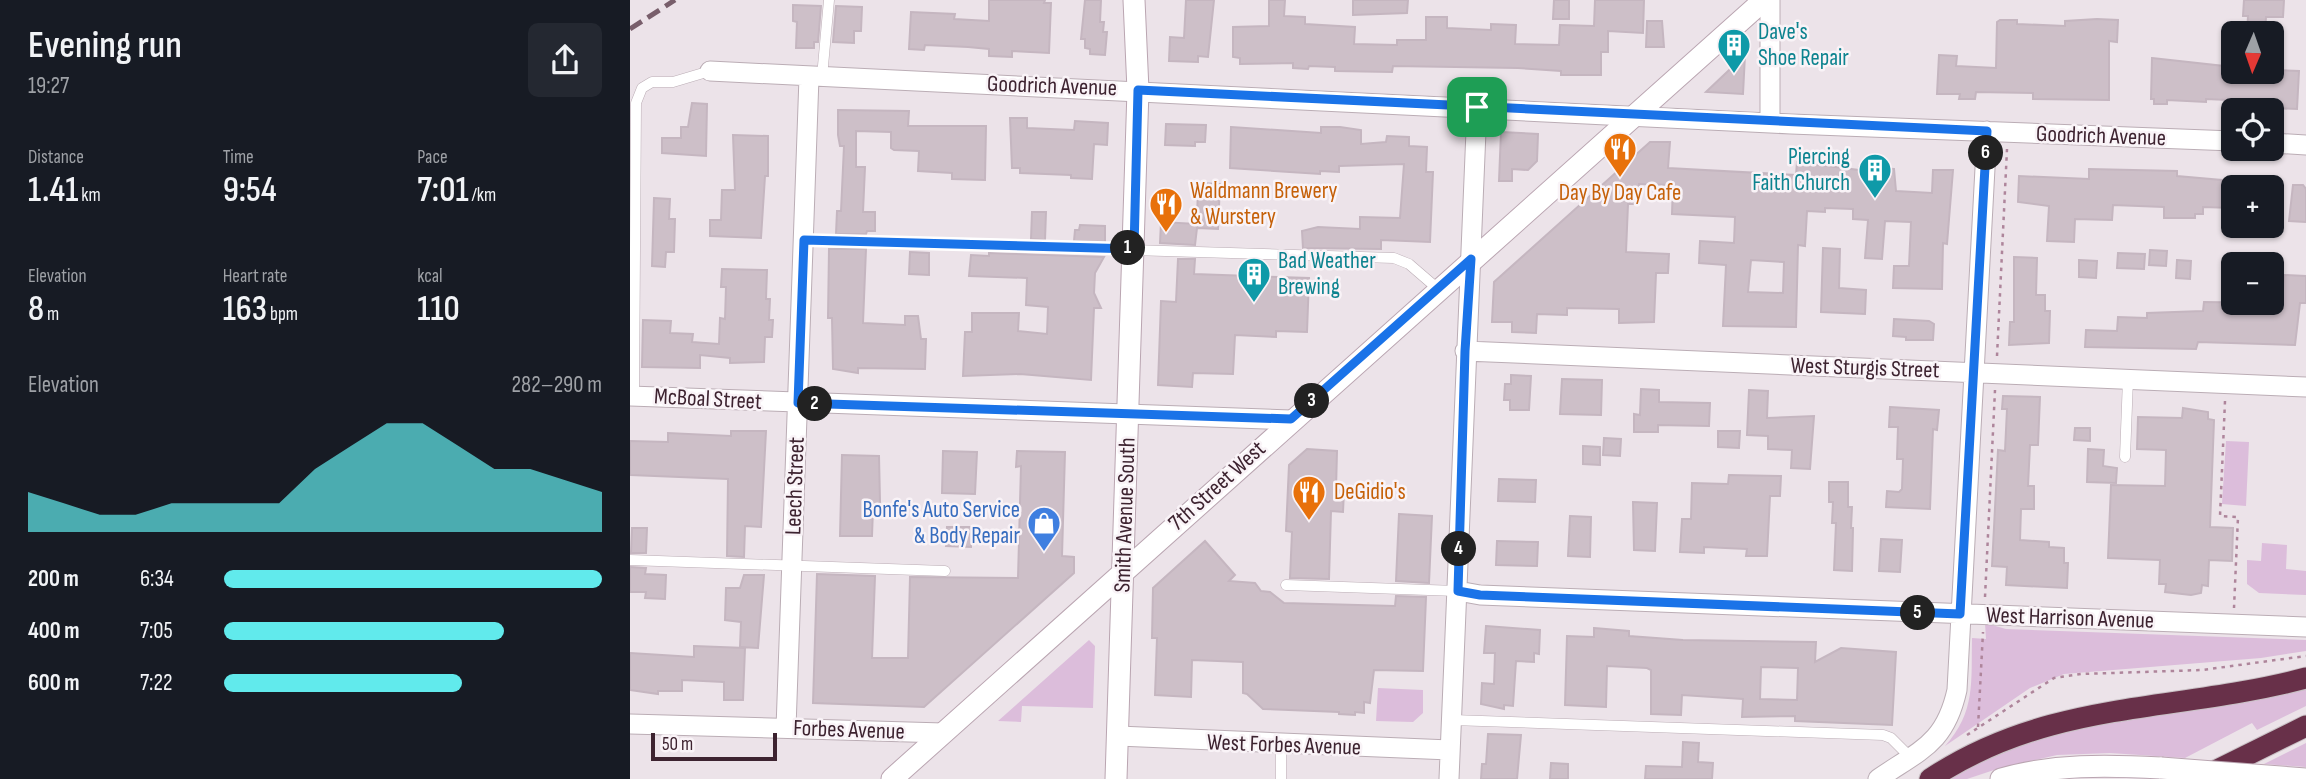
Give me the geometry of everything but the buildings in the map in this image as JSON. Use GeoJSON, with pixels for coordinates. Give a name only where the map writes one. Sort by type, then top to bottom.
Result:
{"type":"FeatureCollection","features":[{"type":"Feature","properties":{"kind":"highway"},"geometry":{"type":"LineString","coordinates":[[1930,779],[1978,751],[2062,720],[2114,709],[2252,691],[2306,678]]}},
{"type":"Feature","properties":{"kind":"highway"},"geometry":{"type":"LineString","coordinates":[[2199,779],[2306,726]]}},
{"type":"Feature","properties":{"kind":"main road","name":"Smith Avenue South"},"geometry":{"type":"LineString","coordinates":[[1116,779],[1138,90],[1134,0]]}},
{"type":"Feature","properties":{"kind":"main road","name":"7th Street West"},"geometry":{"type":"LineString","coordinates":[[892,779],[1291,419],[1764,0]]}},
{"type":"Feature","properties":{"kind":"main road"},"geometry":{"type":"LineString","coordinates":[[2001,779],[2045,769],[2081,765],[2306,779]]}},
{"type":"Feature","properties":{"kind":"street"},"geometry":{"type":"LineString","coordinates":[[1770,0],[1770,123]]}},
{"type":"Feature","properties":{"kind":"street","name":"Goodrich Avenue"},"geometry":{"type":"LineString","coordinates":[[710,71],[1770,123],[2221,141]]}},
{"type":"Feature","properties":{"kind":"street","name":"Leech Street"},"geometry":{"type":"LineString","coordinates":[[786,728],[804,240],[815,77]]}},
{"type":"Feature","properties":{"kind":"street"},"geometry":{"type":"LineString","coordinates":[[1449,779],[1477,107]]}},
{"type":"Feature","properties":{"kind":"street"},"geometry":{"type":"LineString","coordinates":[[1878,779],[1940,735],[1957,690],[1987,131]]}},
{"type":"Feature","properties":{"kind":"street"},"geometry":{"type":"LineString","coordinates":[[2284,144],[2306,145]]}},
{"type":"Feature","properties":{"kind":"street","name":"West Sturgis Street"},"geometry":{"type":"LineString","coordinates":[[1465,351],[2306,387]]}},
{"type":"Feature","properties":{"kind":"street","name":"McBoal Street"},"geometry":{"type":"LineString","coordinates":[[632,396],[1291,419]]}},
{"type":"Feature","properties":{"kind":"street","name":"West Harrison Avenue"},"geometry":{"type":"LineString","coordinates":[[1458,591],[1480,595],[2306,627]]}},
{"type":"Feature","properties":{"kind":"street","name":"Forbes Avenue"},"geometry":{"type":"LineString","coordinates":[[630,723],[943,733]]}},
{"type":"Feature","properties":{"kind":"street","name":"West Forbes Avenue"},"geometry":{"type":"LineString","coordinates":[[1118,736],[1450,750]]}},
{"type":"Feature","properties":{"kind":"lane"},"geometry":{"type":"LineString","coordinates":[[815,77],[829,0]]}},
{"type":"Feature","properties":{"kind":"lane"},"geometry":{"type":"LineString","coordinates":[[632,396],[636,103],[642,88],[652,82],[673,82],[710,71]]}},
{"type":"Feature","properties":{"kind":"lane"},"geometry":{"type":"LineString","coordinates":[[804,240],[1394,258],[1409,264],[1438,289]]}},
{"type":"Feature","properties":{"kind":"lane"},"geometry":{"type":"LineString","coordinates":[[2125,457],[2127,379]]}},
{"type":"Feature","properties":{"kind":"lane"},"geometry":{"type":"LineString","coordinates":[[630,560],[945,571]]}},
{"type":"Feature","properties":{"kind":"lane"},"geometry":{"type":"LineString","coordinates":[[1286,585],[1458,591]]}},
{"type":"Feature","properties":{"kind":"lane"},"geometry":{"type":"LineString","coordinates":[[1451,720],[1883,735],[1891,738],[1910,758]]}},
{"type":"Feature","properties":{"kind":"lane"},"geometry":{"type":"LineString","coordinates":[[1280,779],[1282,745]]}},
{"type":"Feature","properties":{"kind":"path"},"geometry":{"type":"LineString","coordinates":[[2226,383],[2220,516],[2238,517],[2233,624]]}},
{"type":"Feature","properties":{"kind":"path"},"geometry":{"type":"LineString","coordinates":[[1978,727],[1984,615]]}},
{"type":"Feature","properties":{"kind":"path"},"geometry":{"type":"LineString","coordinates":[[1957,742],[2054,678],[2081,674],[2202,670],[2306,656]]}},
{"type":"Feature","properties":{"kind":"shaded area"},"geometry":{"type":"Polygon","coordinates":[[[2226,441],[2249,442],[2246,506],[2222,504],[2226,441]]]}},
{"type":"Feature","properties":{"kind":"shaded area"},"geometry":{"type":"Polygon","coordinates":[[[2262,543],[2287,545],[2286,569],[2306,571],[2306,595],[2259,593],[2247,584],[2247,560],[2261,561],[2262,543]]]}},
{"type":"Feature","properties":{"kind":"shaded area"},"geometry":{"type":"Polygon","coordinates":[[[1985,623],[2006,629],[2306,640],[2306,651],[2261,658],[2064,674],[2030,688],[1945,746],[1962,721],[1967,708],[1971,682],[1972,638],[1986,639],[1985,623]]]}},
{"type":"Feature","properties":{"kind":"shaded area"},"geometry":{"type":"Polygon","coordinates":[[[1089,640],[1095,646],[1093,708],[1022,706],[1021,722],[998,721],[1089,640]]]}},
{"type":"Feature","properties":{"kind":"shaded area"},"geometry":{"type":"Polygon","coordinates":[[[2306,685],[2306,706],[2257,730],[2252,723],[2185,758],[2110,753],[2057,755],[2000,768],[1967,779],[1944,779],[2035,734],[2306,685]]]}},
{"type":"Feature","properties":{"kind":"shaded area"},"geometry":{"type":"Polygon","coordinates":[[[1378,688],[1423,690],[1423,713],[1413,722],[1376,721],[1378,688]]]}},
{"type":"Feature","properties":{"kind":"shaded area"},"geometry":{"type":"Polygon","coordinates":[[[2306,743],[2306,767],[2264,764],[2306,743]]]}},
{"type":"Feature","properties":{"kind":"railway"},"geometry":{"type":"LineString","coordinates":[[630,29],[675,0]]}},
{"type":"Feature","properties":{"kind":"place","name":"Dave's Shoe Repair"},"geometry":{"type":"Point","coordinates":[1734,75]}},
{"type":"Feature","properties":{"kind":"place","name":"Day By Day Cafe"},"geometry":{"type":"Point","coordinates":[1620,179]}},
{"type":"Feature","properties":{"kind":"place","name":"Piercing Faith Church"},"geometry":{"type":"Point","coordinates":[1875,200]}},
{"type":"Feature","properties":{"kind":"place","name":"Waldmann Brewery & Wurstery"},"geometry":{"type":"Point","coordinates":[1166,234]}},
{"type":"Feature","properties":{"kind":"place","name":"Bad Weather Brewing"},"geometry":{"type":"Point","coordinates":[1254,304]}},
{"type":"Feature","properties":{"kind":"place","name":"DeGidio's"},"geometry":{"type":"Point","coordinates":[1309,522]}},
{"type":"Feature","properties":{"kind":"place","name":"Bonfe's Auto Service & Body Repair"},"geometry":{"type":"Point","coordinates":[1044,553]}},
{"type":"Feature","properties":{"kind":"route"},"geometry":{"type":"LineString","coordinates":[[1138,90],[1477,107],[1791,124],[1987,131],[1960,614],[1480,595],[1458,591],[1465,351],[1471,259],[1291,419],[798,403],[804,240],[1134,249],[1138,90]]}}]}
